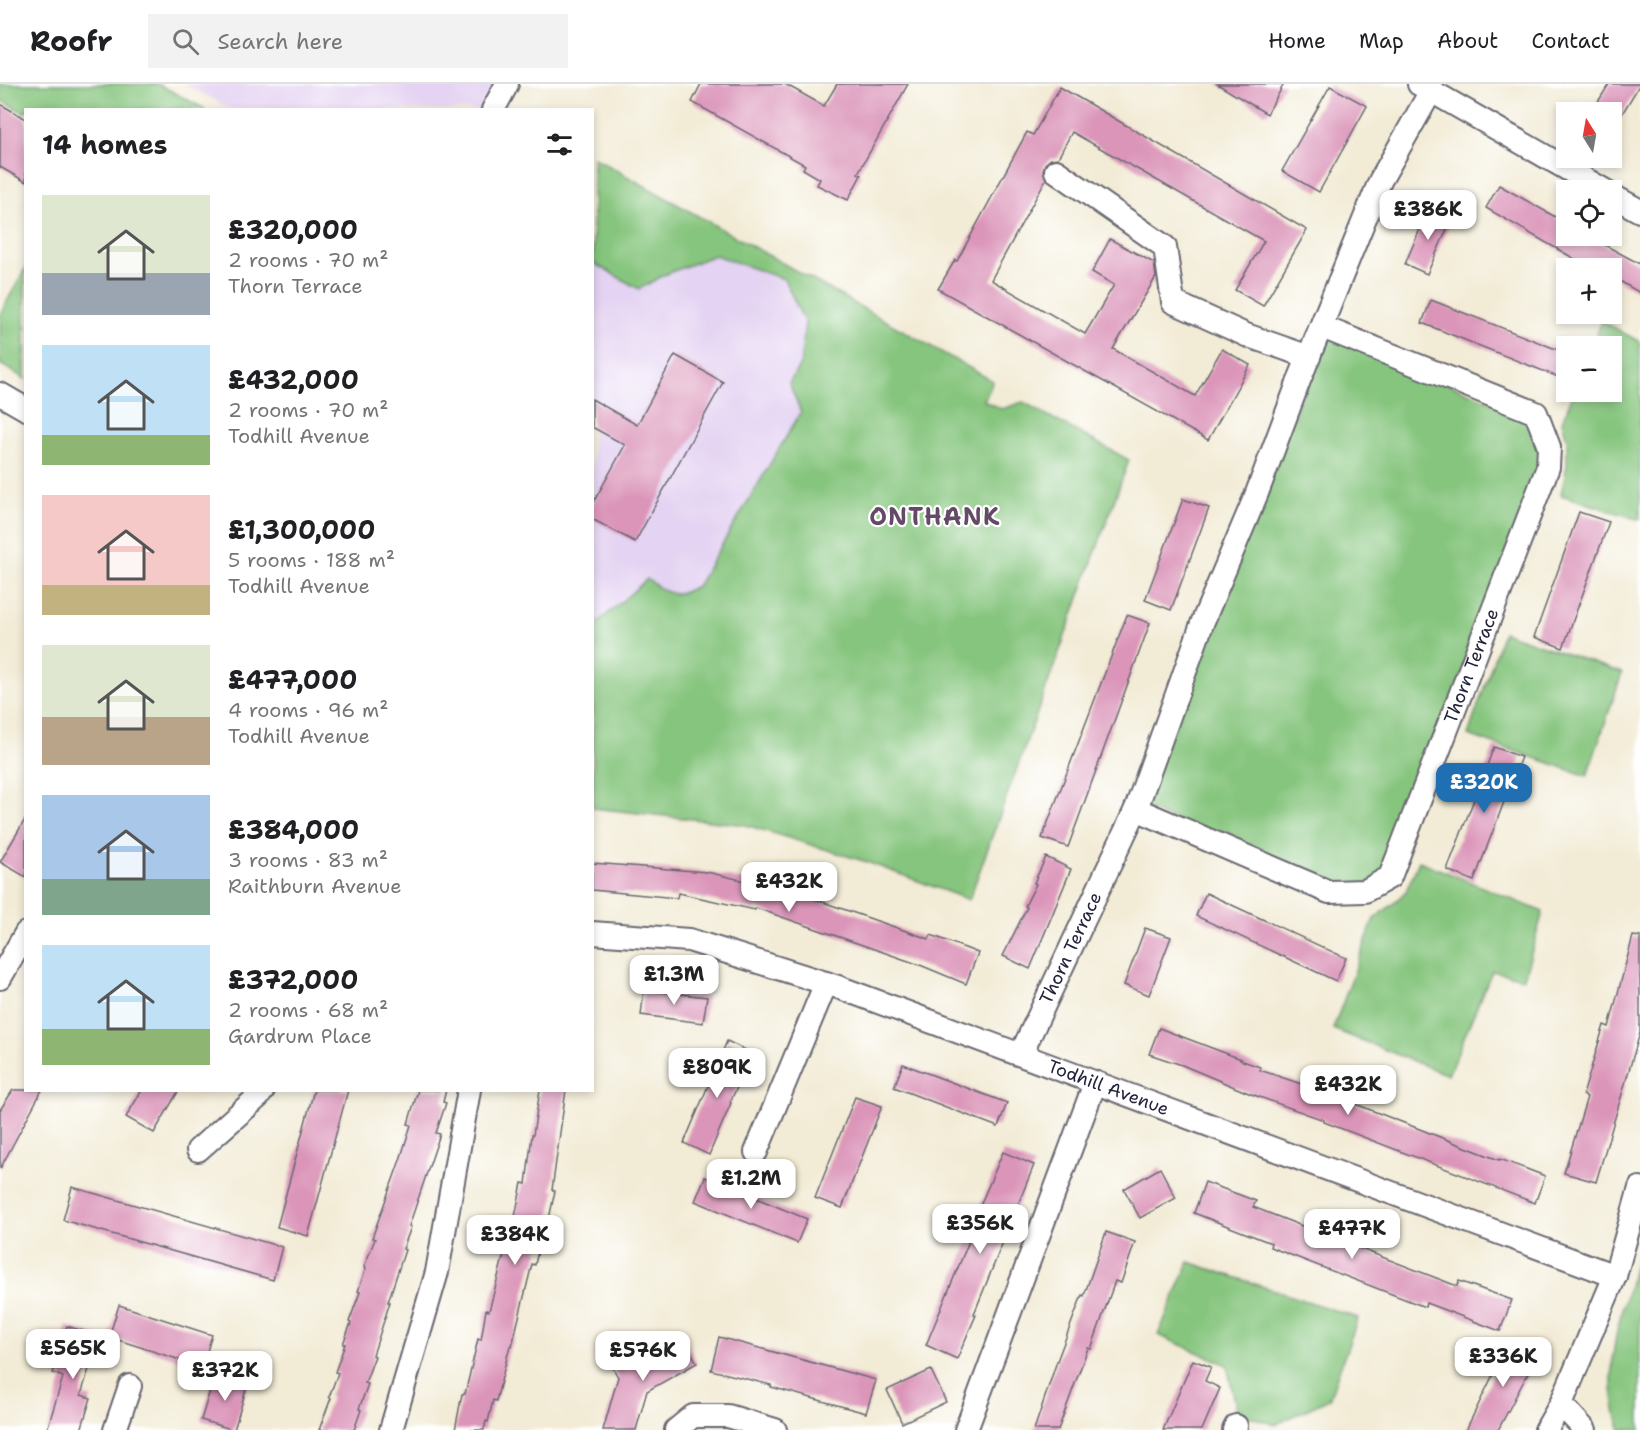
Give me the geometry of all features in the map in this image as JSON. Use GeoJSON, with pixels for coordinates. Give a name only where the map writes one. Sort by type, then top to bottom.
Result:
{"type":"FeatureCollection","features":[{"type":"Feature","properties":{"kind":"street"},"geometry":{"type":"LineString","coordinates":[[494,108],[507,84]]}},
{"type":"Feature","properties":{"kind":"street"},"geometry":{"type":"LineString","coordinates":[[1425,88],[1586,180]]}},
{"type":"Feature","properties":{"kind":"street","name":"Thorn Terrace"},"geometry":{"type":"LineString","coordinates":[[1021,1054],[1136,809],[1203,621],[1257,493],[1380,181],[1425,88]]}},
{"type":"Feature","properties":{"kind":"street"},"geometry":{"type":"LineString","coordinates":[[1056,171],[1165,247],[1173,302],[1246,334],[1309,357]]}},
{"type":"Feature","properties":{"kind":"street"},"geometry":{"type":"LineString","coordinates":[[1622,201],[1640,211]]}},
{"type":"Feature","properties":{"kind":"street","name":"Thorn Terrace"},"geometry":{"type":"LineString","coordinates":[[1136,809],[1329,892],[1365,891],[1390,877],[1487,629],[1548,467],[1549,447],[1536,413],[1322,327]]}},
{"type":"Feature","properties":{"kind":"street"},"geometry":{"type":"LineString","coordinates":[[0,394],[24,408]]}},
{"type":"Feature","properties":{"kind":"street","name":"Todhill Avenue"},"geometry":{"type":"LineString","coordinates":[[594,933],[689,940],[826,983],[1615,1276]]}},
{"type":"Feature","properties":{"kind":"street"},"geometry":{"type":"LineString","coordinates":[[3,966],[24,936]]}},
{"type":"Feature","properties":{"kind":"street"},"geometry":{"type":"LineString","coordinates":[[756,1152],[826,983]]}},
{"type":"Feature","properties":{"kind":"street"},"geometry":{"type":"LineString","coordinates":[[966,1430],[1095,1083]]}},
{"type":"Feature","properties":{"kind":"street"},"geometry":{"type":"LineString","coordinates":[[198,1150],[258,1098],[262,1092]]}},
{"type":"Feature","properties":{"kind":"street"},"geometry":{"type":"LineString","coordinates":[[391,1430],[437,1272],[469,1092]]}},
{"type":"Feature","properties":{"kind":"street"},"geometry":{"type":"LineString","coordinates":[[1546,1430],[1561,1404],[1615,1276],[1640,1188]]}},
{"type":"Feature","properties":{"kind":"street"},"geometry":{"type":"LineString","coordinates":[[115,1430],[130,1386]]}},
{"type":"Feature","properties":{"kind":"street"},"geometry":{"type":"LineString","coordinates":[[1561,1404],[1586,1430]]}},
{"type":"Feature","properties":{"kind":"street"},"geometry":{"type":"LineString","coordinates":[[676,1430],[693,1416],[728,1416],[775,1430]]}},
{"type":"Feature","properties":{"kind":"shaded area"},"geometry":{"type":"Polygon","coordinates":[[[184,84],[496,84],[483,108],[229,108],[184,84]]]}},
{"type":"Feature","properties":{"kind":"shaded area"},"geometry":{"type":"Polygon","coordinates":[[[594,158],[993,381],[984,401],[1002,409],[1023,402],[1129,460],[969,900],[867,862],[746,825],[594,808],[594,158]]]}},
{"type":"Feature","properties":{"kind":"green space"},"geometry":{"type":"Polygon","coordinates":[[[0,84],[158,84],[203,108],[24,108],[24,112],[0,100],[0,84]]]}},
{"type":"Feature","properties":{"kind":"green space"},"geometry":{"type":"Polygon","coordinates":[[[594,158],[993,381],[984,401],[1002,409],[1023,402],[1129,460],[969,900],[867,862],[746,825],[594,808],[594,626],[647,579],[666,591],[677,594],[698,585],[801,412],[789,383],[800,365],[805,323],[784,279],[715,255],[666,274],[639,289],[594,264],[594,158]]]}},
{"type":"Feature","properties":{"kind":"green space"},"geometry":{"type":"Polygon","coordinates":[[[24,271],[24,378],[0,364],[0,314],[24,271]]]}},
{"type":"Feature","properties":{"kind":"green space"},"geometry":{"type":"Polygon","coordinates":[[[1601,324],[1607,324],[1640,342],[1640,520],[1561,495],[1567,465],[1567,441],[1562,421],[1570,402],[1622,402],[1622,336],[1596,336],[1601,324]]]}},
{"type":"Feature","properties":{"kind":"green space"},"geometry":{"type":"Polygon","coordinates":[[[1326,334],[1529,417],[1544,466],[1385,872],[1364,886],[1334,887],[1143,807],[1211,622],[1326,334]]]}},
{"type":"Feature","properties":{"kind":"green space"},"geometry":{"type":"Polygon","coordinates":[[[1503,632],[1622,673],[1587,776],[1468,735],[1503,632]]]}},
{"type":"Feature","properties":{"kind":"green space"},"geometry":{"type":"Polygon","coordinates":[[[1419,861],[1543,912],[1524,978],[1492,971],[1448,1075],[1333,1029],[1374,919],[1406,891],[1419,861]]]}},
{"type":"Feature","properties":{"kind":"green space"},"geometry":{"type":"Polygon","coordinates":[[[1640,1249],[1640,1430],[1621,1430],[1615,1408],[1612,1362],[1620,1316],[1640,1249]]]}},
{"type":"Feature","properties":{"kind":"green space"},"geometry":{"type":"Polygon","coordinates":[[[1189,1262],[1358,1318],[1329,1399],[1275,1425],[1237,1412],[1227,1365],[1158,1335],[1189,1262]]]}},
{"type":"Feature","properties":{"kind":"building"},"geometry":{"type":"Polygon","coordinates":[[[701,84],[785,84],[824,106],[837,84],[908,84],[858,173],[861,175],[848,200],[817,185],[820,179],[803,169],[805,165],[692,102],[701,84]]]}},
{"type":"Feature","properties":{"kind":"building"},"geometry":{"type":"Polygon","coordinates":[[[1217,84],[1284,84],[1267,114],[1217,84]]]}},
{"type":"Feature","properties":{"kind":"building"},"geometry":{"type":"Polygon","coordinates":[[[1609,84],[1640,84],[1622,114],[1622,102],[1598,102],[1609,84]]]}},
{"type":"Feature","properties":{"kind":"building"},"geometry":{"type":"Polygon","coordinates":[[[1330,86],[1367,106],[1319,192],[1282,171],[1330,86]]]}},
{"type":"Feature","properties":{"kind":"building"},"geometry":{"type":"Polygon","coordinates":[[[1060,87],[1307,230],[1263,306],[1235,290],[1264,241],[1072,132],[1058,158],[1051,159],[1045,164],[1043,170],[1046,179],[991,280],[1085,334],[1114,285],[1092,272],[1110,239],[1154,263],[1156,277],[1113,349],[1195,396],[1222,349],[1250,365],[1208,440],[938,289],[955,260],[957,261],[1027,132],[1033,135],[1060,87]]]}},
{"type":"Feature","properties":{"kind":"building"},"geometry":{"type":"Polygon","coordinates":[[[0,104],[24,118],[24,181],[0,167],[0,104]]]}},
{"type":"Feature","properties":{"kind":"building"},"geometry":{"type":"Polygon","coordinates":[[[1499,185],[1556,217],[1556,246],[1607,246],[1640,264],[1640,293],[1622,282],[1622,258],[1573,258],[1486,208],[1499,185]]]}},
{"type":"Feature","properties":{"kind":"building"},"geometry":{"type":"Polygon","coordinates":[[[1429,208],[1452,218],[1427,274],[1405,264],[1429,208]]]}},
{"type":"Feature","properties":{"kind":"building"},"geometry":{"type":"Polygon","coordinates":[[[1431,300],[1556,349],[1556,376],[1422,323],[1431,300]]]}},
{"type":"Feature","properties":{"kind":"building"},"geometry":{"type":"Polygon","coordinates":[[[675,355],[723,382],[635,542],[594,520],[594,501],[625,445],[594,428],[594,400],[637,425],[675,355]]]}},
{"type":"Feature","properties":{"kind":"building"},"geometry":{"type":"Polygon","coordinates":[[[1183,499],[1209,508],[1171,610],[1145,600],[1183,499]]]}},
{"type":"Feature","properties":{"kind":"building"},"geometry":{"type":"Polygon","coordinates":[[[1579,512],[1609,522],[1563,648],[1534,637],[1579,512]]]}},
{"type":"Feature","properties":{"kind":"building"},"geometry":{"type":"Polygon","coordinates":[[[1127,615],[1150,623],[1068,847],[1042,838],[1127,615]]]}},
{"type":"Feature","properties":{"kind":"building"},"geometry":{"type":"Polygon","coordinates":[[[1494,747],[1521,757],[1474,881],[1447,870],[1494,747]]]}},
{"type":"Feature","properties":{"kind":"building"},"geometry":{"type":"Polygon","coordinates":[[[24,821],[24,876],[0,862],[24,821]]]}},
{"type":"Feature","properties":{"kind":"building"},"geometry":{"type":"Polygon","coordinates":[[[1046,857],[1071,869],[1030,969],[1003,956],[1027,907],[1025,906],[1046,857]]]}},
{"type":"Feature","properties":{"kind":"building"},"geometry":{"type":"Polygon","coordinates":[[[594,863],[707,872],[797,893],[929,939],[931,935],[978,953],[966,984],[920,965],[756,908],[755,910],[678,893],[677,898],[594,890],[594,863]]]}},
{"type":"Feature","properties":{"kind":"building"},"geometry":{"type":"Polygon","coordinates":[[[1206,893],[1346,958],[1336,981],[1196,916],[1206,893]]]}},
{"type":"Feature","properties":{"kind":"building"},"geometry":{"type":"Polygon","coordinates":[[[1145,928],[1171,937],[1149,995],[1124,985],[1145,928]]]}},
{"type":"Feature","properties":{"kind":"building"},"geometry":{"type":"Polygon","coordinates":[[[1633,936],[1640,937],[1640,1033],[1596,1182],[1564,1173],[1587,1097],[1583,1095],[1604,1025],[1609,1027],[1633,936]]]}},
{"type":"Feature","properties":{"kind":"building"},"geometry":{"type":"Polygon","coordinates":[[[644,990],[707,997],[703,1023],[641,1015],[644,990]]]}},
{"type":"Feature","properties":{"kind":"building"},"geometry":{"type":"Polygon","coordinates":[[[1159,1028],[1241,1059],[1260,1067],[1260,1070],[1322,1091],[1545,1176],[1535,1203],[1149,1054],[1159,1028]]]}},
{"type":"Feature","properties":{"kind":"building"},"geometry":{"type":"Polygon","coordinates":[[[727,1041],[750,1052],[709,1155],[684,1143],[727,1041]]]}},
{"type":"Feature","properties":{"kind":"building"},"geometry":{"type":"Polygon","coordinates":[[[903,1064],[1007,1103],[998,1127],[894,1087],[903,1064]]]}},
{"type":"Feature","properties":{"kind":"building"},"geometry":{"type":"Polygon","coordinates":[[[13,1090],[41,1092],[0,1169],[0,1110],[13,1090]]]}},
{"type":"Feature","properties":{"kind":"building"},"geometry":{"type":"Polygon","coordinates":[[[141,1092],[178,1092],[154,1133],[126,1117],[141,1092]]]}},
{"type":"Feature","properties":{"kind":"building"},"geometry":{"type":"Polygon","coordinates":[[[313,1092],[347,1092],[308,1236],[277,1227],[313,1092]]]}},
{"type":"Feature","properties":{"kind":"building"},"geometry":{"type":"Polygon","coordinates":[[[417,1092],[446,1092],[443,1102],[446,1103],[436,1133],[440,1134],[409,1226],[411,1227],[403,1249],[405,1250],[373,1355],[375,1356],[365,1383],[368,1384],[354,1430],[319,1430],[338,1373],[335,1372],[360,1292],[358,1291],[366,1268],[364,1267],[375,1239],[372,1238],[411,1125],[408,1124],[417,1092]]]}},
{"type":"Feature","properties":{"kind":"building"},"geometry":{"type":"Polygon","coordinates":[[[540,1092],[566,1092],[552,1190],[555,1191],[544,1242],[540,1242],[535,1265],[532,1264],[496,1401],[493,1400],[484,1430],[455,1430],[462,1394],[465,1394],[478,1339],[481,1340],[486,1310],[489,1311],[509,1235],[511,1236],[522,1183],[526,1184],[540,1092]]]}},
{"type":"Feature","properties":{"kind":"building"},"geometry":{"type":"Polygon","coordinates":[[[855,1097],[882,1106],[842,1208],[815,1198],[855,1097]]]}},
{"type":"Feature","properties":{"kind":"building"},"geometry":{"type":"Polygon","coordinates":[[[1003,1152],[1034,1165],[957,1359],[926,1345],[1003,1152]]]}},
{"type":"Feature","properties":{"kind":"building"},"geometry":{"type":"Polygon","coordinates":[[[1160,1168],[1176,1198],[1140,1218],[1124,1189],[1160,1168]]]}},
{"type":"Feature","properties":{"kind":"building"},"geometry":{"type":"Polygon","coordinates":[[[705,1177],[807,1219],[797,1243],[695,1201],[705,1177]]]}},
{"type":"Feature","properties":{"kind":"building"},"geometry":{"type":"Polygon","coordinates":[[[1205,1182],[1256,1201],[1253,1207],[1457,1286],[1459,1281],[1512,1300],[1500,1331],[1426,1303],[1425,1307],[1270,1247],[1271,1243],[1194,1213],[1205,1182]]]}},
{"type":"Feature","properties":{"kind":"building"},"geometry":{"type":"Polygon","coordinates":[[[72,1187],[282,1247],[273,1280],[63,1220],[72,1187]]]}},
{"type":"Feature","properties":{"kind":"building"},"geometry":{"type":"Polygon","coordinates":[[[1106,1232],[1135,1242],[1121,1283],[1115,1281],[1091,1349],[1088,1348],[1058,1430],[1034,1430],[1057,1361],[1082,1295],[1084,1296],[1106,1232]]]}},
{"type":"Feature","properties":{"kind":"building"},"geometry":{"type":"Polygon","coordinates":[[[119,1305],[212,1335],[202,1367],[109,1337],[119,1305]]]}},
{"type":"Feature","properties":{"kind":"building"},"geometry":{"type":"Polygon","coordinates":[[[67,1326],[99,1336],[81,1395],[91,1398],[81,1430],[47,1430],[63,1377],[53,1373],[67,1326]]]}},
{"type":"Feature","properties":{"kind":"building"},"geometry":{"type":"Polygon","coordinates":[[[683,1337],[697,1363],[647,1391],[636,1430],[603,1430],[618,1377],[610,1363],[630,1353],[635,1363],[683,1337]]]}},
{"type":"Feature","properties":{"kind":"building"},"geometry":{"type":"Polygon","coordinates":[[[719,1337],[876,1380],[866,1413],[711,1370],[719,1337]]]}},
{"type":"Feature","properties":{"kind":"building"},"geometry":{"type":"Polygon","coordinates":[[[1510,1340],[1538,1354],[1498,1430],[1466,1430],[1510,1340]]]}},
{"type":"Feature","properties":{"kind":"building"},"geometry":{"type":"Polygon","coordinates":[[[1193,1360],[1211,1367],[1205,1381],[1220,1388],[1202,1430],[1163,1430],[1193,1360]]]}},
{"type":"Feature","properties":{"kind":"building"},"geometry":{"type":"Polygon","coordinates":[[[931,1370],[946,1402],[902,1423],[887,1390],[931,1370]]]}},
{"type":"Feature","properties":{"kind":"building"},"geometry":{"type":"Polygon","coordinates":[[[215,1374],[248,1383],[234,1430],[201,1420],[215,1374]]]}},
{"type":"Feature","properties":{"kind":"district","name":"ONTHANK"},"geometry":{"type":"Point","coordinates":[935,517]}}]}
